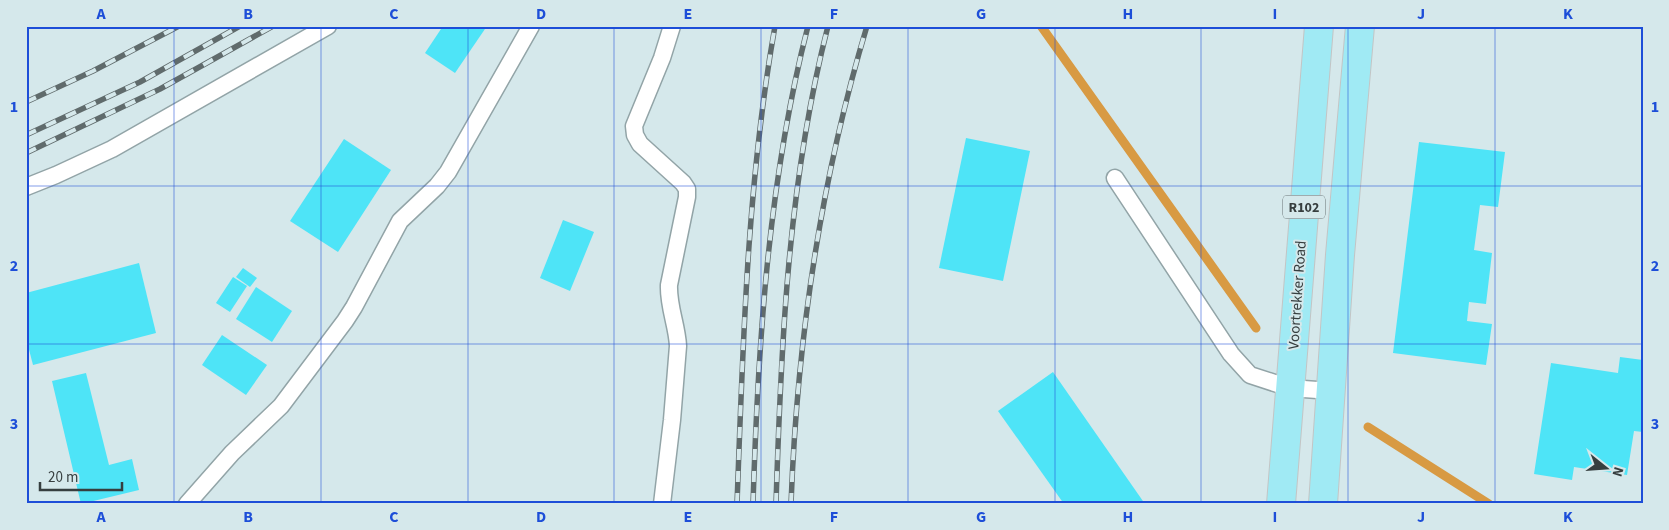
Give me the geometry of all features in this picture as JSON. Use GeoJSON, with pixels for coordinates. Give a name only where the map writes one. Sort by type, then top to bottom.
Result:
{"type":"FeatureCollection","features":[{"type":"Feature","properties":{"kind":"main road","name":"Voortrekker Road"},"geometry":{"type":"LineString","coordinates":[[1281,504],[1319,26]]}},
{"type":"Feature","properties":{"kind":"main road","name":"R102"},"geometry":{"type":"LineString","coordinates":[[1323,504],[1340,255],[1360,26]]}},
{"type":"Feature","properties":{"kind":"lane"},"geometry":{"type":"LineString","coordinates":[[26,187],[112,149],[328,26]]}},
{"type":"Feature","properties":{"kind":"lane"},"geometry":{"type":"LineString","coordinates":[[186,504],[232,453],[281,406],[344,321],[354,307],[400,221],[437,186],[448,172],[531,26]]}},
{"type":"Feature","properties":{"kind":"lane"},"geometry":{"type":"LineString","coordinates":[[662,504],[678,346],[678,334],[668,296],[688,197],[687,189],[683,183],[640,144],[635,135],[634,126],[662,58],[672,26]]}},
{"type":"Feature","properties":{"kind":"lane"},"geometry":{"type":"LineString","coordinates":[[1115,178],[1231,354],[1250,375],[1290,388],[1331,391]]}},
{"type":"Feature","properties":{"kind":"building"},"geometry":{"type":"Polygon","coordinates":[[[443,26],[487,26],[455,73],[425,53],[443,26]]]}},
{"type":"Feature","properties":{"kind":"building"},"geometry":{"type":"Polygon","coordinates":[[[966,138],[1030,151],[1003,281],[939,268],[966,138]]]}},
{"type":"Feature","properties":{"kind":"building"},"geometry":{"type":"Polygon","coordinates":[[[344,139],[391,170],[338,252],[290,221],[344,139]]]}},
{"type":"Feature","properties":{"kind":"building"},"geometry":{"type":"Polygon","coordinates":[[[1419,142],[1505,152],[1498,207],[1480,205],[1474,250],[1492,253],[1486,304],[1469,302],[1467,321],[1492,324],[1486,365],[1393,353],[1419,142]]]}},
{"type":"Feature","properties":{"kind":"building"},"geometry":{"type":"Polygon","coordinates":[[[563,220],[594,232],[570,291],[540,278],[563,220]]]}},
{"type":"Feature","properties":{"kind":"building"},"geometry":{"type":"Polygon","coordinates":[[[139,263],[156,333],[33,365],[26,338],[26,293],[139,263]]]}},
{"type":"Feature","properties":{"kind":"building"},"geometry":{"type":"Polygon","coordinates":[[[243,268],[257,278],[250,287],[236,277],[243,268]]]}},
{"type":"Feature","properties":{"kind":"building"},"geometry":{"type":"Polygon","coordinates":[[[233,277],[247,286],[230,312],[216,303],[233,277]]]}},
{"type":"Feature","properties":{"kind":"building"},"geometry":{"type":"Polygon","coordinates":[[[256,287],[292,311],[272,342],[236,319],[256,287]]]}},
{"type":"Feature","properties":{"kind":"building"},"geometry":{"type":"Polygon","coordinates":[[[222,335],[267,365],[246,395],[202,365],[222,335]]]}},
{"type":"Feature","properties":{"kind":"building"},"geometry":{"type":"Polygon","coordinates":[[[1620,357],[1643,360],[1643,432],[1634,431],[1627,475],[1574,467],[1572,480],[1534,474],[1551,363],[1618,373],[1620,357]]]}},
{"type":"Feature","properties":{"kind":"building"},"geometry":{"type":"Polygon","coordinates":[[[1053,372],[1145,504],[1064,504],[998,411],[1053,372]]]}},
{"type":"Feature","properties":{"kind":"building"},"geometry":{"type":"Polygon","coordinates":[[[86,373],[109,465],[132,459],[139,490],[81,504],[52,381],[86,373]]]}},
{"type":"Feature","properties":{"kind":"waterway"},"geometry":{"type":"LineString","coordinates":[[1041,26],[1256,328]]}},
{"type":"Feature","properties":{"kind":"waterway"},"geometry":{"type":"LineString","coordinates":[[1368,427],[1489,504]]}},
{"type":"Feature","properties":{"kind":"railway"},"geometry":{"type":"LineString","coordinates":[[26,102],[93,71],[179,26]]}},
{"type":"Feature","properties":{"kind":"railway"},"geometry":{"type":"LineString","coordinates":[[26,135],[140,82],[240,26]]}},
{"type":"Feature","properties":{"kind":"railway"},"geometry":{"type":"LineString","coordinates":[[26,153],[160,89],[273,26]]}},
{"type":"Feature","properties":{"kind":"railway"},"geometry":{"type":"LineString","coordinates":[[737,504],[744,324],[752,204],[758,145],[775,26]]}},
{"type":"Feature","properties":{"kind":"railway"},"geometry":{"type":"LineString","coordinates":[[753,504],[758,384],[767,264],[783,144],[808,26]]}},
{"type":"Feature","properties":{"kind":"railway"},"geometry":{"type":"LineString","coordinates":[[776,504],[784,324],[795,204],[814,85],[828,26]]}},
{"type":"Feature","properties":{"kind":"railway"},"geometry":{"type":"LineString","coordinates":[[791,504],[799,383],[814,263],[836,144],[867,26]]}}]}
